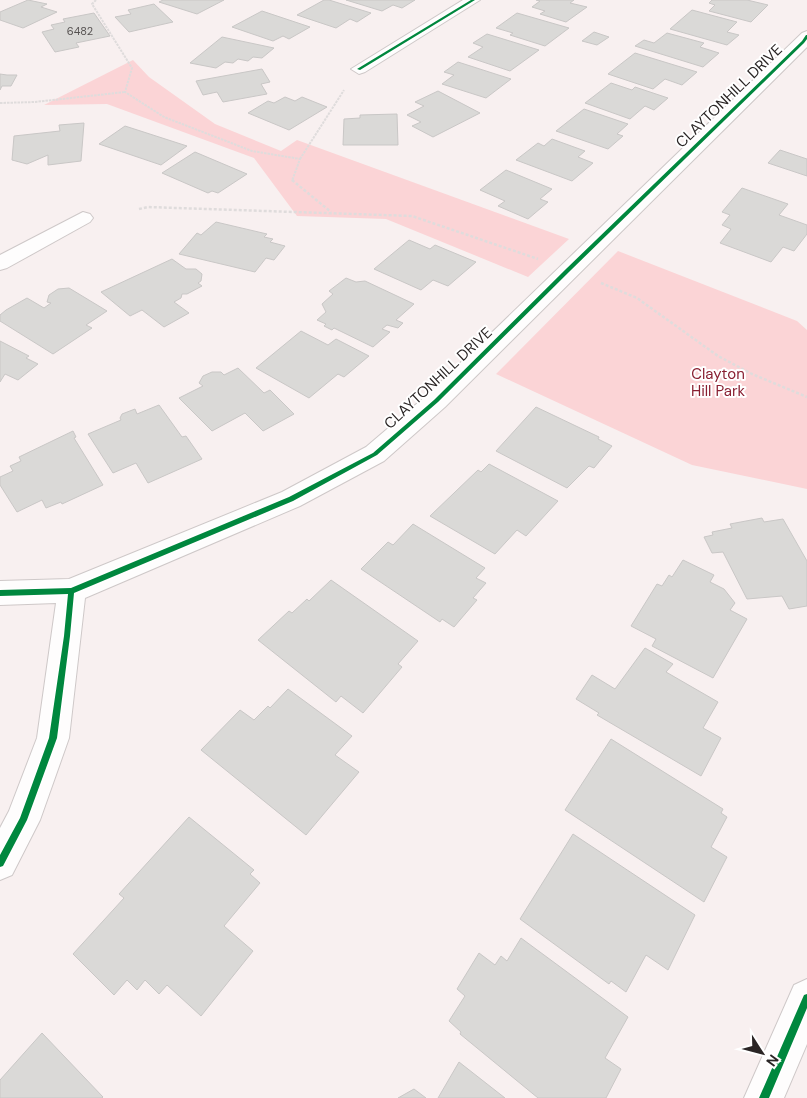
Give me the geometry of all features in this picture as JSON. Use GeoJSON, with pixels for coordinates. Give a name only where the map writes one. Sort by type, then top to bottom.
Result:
{"type":"FeatureCollection","features":[{"type":"Feature","properties":{"kind":"street"},"geometry":{"type":"LineString","coordinates":[[359,69],[473,0]]}},
{"type":"Feature","properties":{"kind":"street","name":"CLAYTONHILL DRIVE"},"geometry":{"type":"LineString","coordinates":[[0,592],[71,591],[291,499],[375,454],[436,401],[807,36]]}},
{"type":"Feature","properties":{"kind":"street"},"geometry":{"type":"LineString","coordinates":[[0,264],[83,218]]}},
{"type":"Feature","properties":{"kind":"street"},"geometry":{"type":"LineString","coordinates":[[0,863],[23,820],[53,738],[71,591]]}},
{"type":"Feature","properties":{"kind":"street"},"geometry":{"type":"LineString","coordinates":[[764,1098],[807,998]]}},
{"type":"Feature","properties":{"kind":"path"},"geometry":{"type":"LineString","coordinates":[[96,0],[92,4],[132,68],[125,92]]}},
{"type":"Feature","properties":{"kind":"path"},"geometry":{"type":"LineString","coordinates":[[331,212],[292,181],[300,159],[345,89]]}},
{"type":"Feature","properties":{"kind":"path"},"geometry":{"type":"LineString","coordinates":[[0,103],[35,102],[125,92],[164,117],[252,151],[300,159]]}},
{"type":"Feature","properties":{"kind":"path"},"geometry":{"type":"LineString","coordinates":[[139,209],[331,212],[412,216],[540,260]]}},
{"type":"Feature","properties":{"kind":"path"},"geometry":{"type":"LineString","coordinates":[[594,280],[637,298],[718,356],[752,374],[807,397]]}},
{"type":"Feature","properties":{"kind":"green space"},"geometry":{"type":"Polygon","coordinates":[[[133,60],[149,77],[215,124],[281,151],[297,140],[569,239],[528,277],[386,219],[297,216],[254,158],[107,104],[44,105],[133,60]]]}},
{"type":"Feature","properties":{"kind":"green space","name":"Clayton Hill Park"},"geometry":{"type":"Polygon","coordinates":[[[618,251],[797,321],[807,330],[807,489],[692,465],[496,374],[618,251]]]}},
{"type":"Feature","properties":{"kind":"building"},"geometry":{"type":"Polygon","coordinates":[[[28,0],[47,4],[41,7],[57,12],[23,28],[0,20],[0,12],[28,0]]]}},
{"type":"Feature","properties":{"kind":"building"},"geometry":{"type":"Polygon","coordinates":[[[163,0],[224,0],[197,14],[159,2],[163,0]]]}},
{"type":"Feature","properties":{"kind":"building"},"geometry":{"type":"Polygon","coordinates":[[[324,0],[371,13],[357,22],[350,19],[336,28],[297,15],[324,0]]]}},
{"type":"Feature","properties":{"kind":"building"},"geometry":{"type":"Polygon","coordinates":[[[346,0],[415,0],[402,8],[393,5],[382,11],[346,0]]]}},
{"type":"Feature","properties":{"kind":"building"},"geometry":{"type":"Polygon","coordinates":[[[536,0],[574,0],[570,3],[587,7],[566,22],[540,14],[545,11],[532,7],[540,1],[536,0]]]}},
{"type":"Feature","properties":{"kind":"building"},"geometry":{"type":"Polygon","coordinates":[[[712,0],[747,0],[768,5],[751,22],[709,11],[715,5],[709,3],[712,0]]]}},
{"type":"Feature","properties":{"kind":"building"},"geometry":{"type":"Polygon","coordinates":[[[154,4],[173,22],[129,32],[115,17],[131,14],[128,10],[154,4]]]}},
{"type":"Feature","properties":{"kind":"building"},"geometry":{"type":"Polygon","coordinates":[[[692,10],[737,22],[727,32],[739,35],[727,45],[670,29],[692,10]]]}},
{"type":"Feature","properties":{"kind":"building"},"geometry":{"type":"Polygon","coordinates":[[[262,11],[310,27],[289,39],[283,36],[273,41],[232,27],[262,11]]]}},
{"type":"Feature","properties":{"kind":"building"},"geometry":{"type":"Polygon","coordinates":[[[94,13],[110,36],[76,43],[79,47],[55,52],[42,32],[54,29],[51,25],[65,22],[63,19],[94,13]]]}},
{"type":"Feature","properties":{"kind":"building"},"geometry":{"type":"Polygon","coordinates":[[[517,13],[569,28],[545,46],[510,35],[513,33],[496,28],[517,13]]]}},
{"type":"Feature","properties":{"kind":"building"},"geometry":{"type":"Polygon","coordinates":[[[594,32],[609,37],[597,45],[582,41],[594,32]]]}},
{"type":"Feature","properties":{"kind":"building"},"geometry":{"type":"Polygon","coordinates":[[[667,33],[704,43],[700,47],[719,53],[703,67],[635,46],[644,40],[654,43],[667,33]]]}},
{"type":"Feature","properties":{"kind":"building"},"geometry":{"type":"Polygon","coordinates":[[[487,34],[539,50],[510,71],[468,57],[483,47],[473,43],[487,34]]]}},
{"type":"Feature","properties":{"kind":"building"},"geometry":{"type":"Polygon","coordinates":[[[222,37],[274,48],[262,58],[253,57],[248,61],[238,59],[233,63],[225,62],[216,68],[190,63],[222,37]]]}},
{"type":"Feature","properties":{"kind":"building"},"geometry":{"type":"Polygon","coordinates":[[[635,53],[697,72],[682,85],[665,79],[653,89],[608,74],[635,53]]]}},
{"type":"Feature","properties":{"kind":"building"},"geometry":{"type":"Polygon","coordinates":[[[458,62],[511,79],[486,98],[442,84],[454,75],[444,72],[458,62]]]}},
{"type":"Feature","properties":{"kind":"building"},"geometry":{"type":"Polygon","coordinates":[[[262,69],[270,82],[261,84],[267,94],[223,102],[217,92],[203,95],[196,81],[262,69]]]}},
{"type":"Feature","properties":{"kind":"building"},"geometry":{"type":"Polygon","coordinates":[[[0,74],[17,75],[11,86],[2,86],[0,90],[0,74]]]}},
{"type":"Feature","properties":{"kind":"building"},"geometry":{"type":"Polygon","coordinates":[[[611,83],[632,90],[635,87],[668,98],[654,110],[645,106],[630,119],[585,103],[611,83]]]}},
{"type":"Feature","properties":{"kind":"building"},"geometry":{"type":"Polygon","coordinates":[[[438,91],[480,113],[433,137],[412,126],[421,122],[407,115],[424,106],[415,102],[438,91]]]}},
{"type":"Feature","properties":{"kind":"building"},"geometry":{"type":"Polygon","coordinates":[[[285,97],[295,101],[302,97],[327,107],[289,130],[248,113],[268,101],[274,103],[285,97]]]}},
{"type":"Feature","properties":{"kind":"building"},"geometry":{"type":"Polygon","coordinates":[[[584,109],[628,124],[617,134],[623,136],[608,149],[556,131],[584,109]]]}},
{"type":"Feature","properties":{"kind":"building"},"geometry":{"type":"Polygon","coordinates":[[[397,114],[398,145],[343,145],[344,119],[360,118],[360,115],[397,114]]]}},
{"type":"Feature","properties":{"kind":"building"},"geometry":{"type":"Polygon","coordinates":[[[84,123],[81,161],[48,165],[48,155],[27,164],[12,160],[14,136],[60,131],[59,125],[84,123]]]}},
{"type":"Feature","properties":{"kind":"building"},"geometry":{"type":"Polygon","coordinates":[[[125,126],[187,146],[161,165],[99,144],[125,126]]]}},
{"type":"Feature","properties":{"kind":"building"},"geometry":{"type":"Polygon","coordinates":[[[552,139],[585,151],[578,157],[593,163],[572,181],[516,160],[538,143],[544,146],[552,139]]]}},
{"type":"Feature","properties":{"kind":"building"},"geometry":{"type":"Polygon","coordinates":[[[780,150],[807,159],[807,176],[768,163],[780,150]]]}},
{"type":"Feature","properties":{"kind":"building"},"geometry":{"type":"Polygon","coordinates":[[[195,152],[247,174],[218,193],[212,191],[208,193],[162,173],[195,152]]]}},
{"type":"Feature","properties":{"kind":"building"},"geometry":{"type":"Polygon","coordinates":[[[506,170],[552,189],[540,199],[548,202],[528,219],[498,206],[505,201],[480,190],[506,170]]]}},
{"type":"Feature","properties":{"kind":"building"},"geometry":{"type":"Polygon","coordinates":[[[742,188],[788,204],[779,215],[807,225],[807,234],[794,251],[783,247],[771,262],[720,243],[731,229],[722,225],[730,215],[722,212],[742,188]]]}},
{"type":"Feature","properties":{"kind":"building"},"geometry":{"type":"Polygon","coordinates":[[[216,222],[267,234],[264,237],[273,239],[270,242],[285,246],[274,260],[266,258],[255,272],[179,254],[197,233],[201,235],[216,222]]]}},
{"type":"Feature","properties":{"kind":"building"},"geometry":{"type":"Polygon","coordinates":[[[409,240],[430,249],[435,245],[476,262],[448,286],[433,280],[421,290],[374,269],[409,240]]]}},
{"type":"Feature","properties":{"kind":"building"},"geometry":{"type":"Polygon","coordinates":[[[172,259],[186,269],[196,269],[202,274],[201,281],[198,283],[202,286],[187,294],[182,294],[181,298],[174,302],[189,313],[164,327],[142,310],[130,316],[101,292],[172,259]]]}},
{"type":"Feature","properties":{"kind":"building"},"geometry":{"type":"Polygon","coordinates":[[[346,278],[356,282],[365,281],[414,304],[396,320],[403,323],[398,328],[387,325],[382,329],[390,332],[373,347],[334,328],[332,330],[324,326],[326,324],[317,320],[326,312],[322,304],[333,294],[329,291],[346,278]]]}},
{"type":"Feature","properties":{"kind":"building"},"geometry":{"type":"Polygon","coordinates":[[[69,288],[107,311],[86,325],[92,328],[53,354],[0,321],[0,315],[27,298],[44,308],[51,303],[47,302],[49,295],[58,289],[69,288]]]}},
{"type":"Feature","properties":{"kind":"building"},"geometry":{"type":"Polygon","coordinates":[[[301,331],[328,345],[336,339],[369,356],[344,377],[338,374],[309,398],[256,368],[301,331]]]}},
{"type":"Feature","properties":{"kind":"building"},"geometry":{"type":"Polygon","coordinates":[[[0,341],[29,356],[26,358],[38,364],[18,380],[5,374],[0,382],[0,341]]]}},
{"type":"Feature","properties":{"kind":"building"},"geometry":{"type":"Polygon","coordinates":[[[238,368],[264,393],[270,390],[294,414],[263,431],[245,413],[212,431],[179,398],[203,386],[199,383],[203,376],[212,372],[221,372],[224,375],[238,368]]]}},
{"type":"Feature","properties":{"kind":"building"},"geometry":{"type":"Polygon","coordinates":[[[159,405],[182,437],[186,436],[202,459],[148,483],[136,463],[113,473],[88,434],[121,420],[122,414],[135,409],[137,414],[159,405]]]}},
{"type":"Feature","properties":{"kind":"building"},"geometry":{"type":"Polygon","coordinates":[[[536,407],[599,437],[598,439],[612,446],[594,468],[589,466],[567,488],[496,451],[536,407]]]}},
{"type":"Feature","properties":{"kind":"building"},"geometry":{"type":"Polygon","coordinates":[[[73,431],[76,437],[74,438],[103,485],[62,504],[61,502],[46,508],[42,500],[17,512],[0,485],[0,477],[13,471],[10,466],[21,461],[19,457],[73,431]]]}},
{"type":"Feature","properties":{"kind":"building"},"geometry":{"type":"Polygon","coordinates":[[[489,464],[558,501],[526,536],[517,530],[495,554],[430,516],[478,470],[481,472],[489,464]]]}},
{"type":"Feature","properties":{"kind":"building"},"geometry":{"type":"Polygon","coordinates":[[[762,518],[764,522],[783,519],[807,561],[807,606],[789,609],[782,596],[747,599],[723,552],[712,553],[704,537],[713,535],[712,532],[732,528],[730,524],[762,518]]]}},
{"type":"Feature","properties":{"kind":"building"},"geometry":{"type":"Polygon","coordinates":[[[413,524],[485,568],[476,578],[486,583],[473,598],[477,600],[454,627],[442,619],[440,622],[361,569],[388,542],[393,545],[413,524]]]}},
{"type":"Feature","properties":{"kind":"building"},"geometry":{"type":"Polygon","coordinates":[[[683,560],[714,575],[710,582],[724,589],[735,603],[730,610],[747,619],[713,678],[652,646],[656,639],[631,626],[657,584],[662,586],[669,575],[672,577],[683,560]]]}},
{"type":"Feature","properties":{"kind":"building"},"geometry":{"type":"Polygon","coordinates":[[[331,580],[418,641],[398,664],[402,667],[363,713],[341,696],[336,702],[258,640],[289,611],[292,613],[307,599],[309,601],[331,580]]]}},
{"type":"Feature","properties":{"kind":"building"},"geometry":{"type":"Polygon","coordinates":[[[645,648],[673,664],[666,672],[718,702],[703,728],[721,738],[701,776],[597,715],[599,713],[576,699],[592,675],[615,689],[645,648]]]}},
{"type":"Feature","properties":{"kind":"building"},"geometry":{"type":"Polygon","coordinates":[[[288,689],[352,736],[335,755],[359,772],[306,835],[201,750],[240,710],[254,720],[268,706],[270,708],[288,689]]]}},
{"type":"Feature","properties":{"kind":"building"},"geometry":{"type":"Polygon","coordinates":[[[611,739],[723,809],[721,813],[727,817],[711,847],[727,857],[704,902],[565,810],[611,739]]]}},
{"type":"Feature","properties":{"kind":"building"},"geometry":{"type":"Polygon","coordinates":[[[189,817],[254,870],[250,874],[260,883],[224,926],[253,951],[201,1016],[167,985],[159,994],[145,980],[137,990],[127,980],[114,995],[73,954],[124,898],[119,894],[189,817]]]}},
{"type":"Feature","properties":{"kind":"building"},"geometry":{"type":"Polygon","coordinates":[[[573,834],[695,915],[668,970],[646,955],[626,992],[611,981],[609,984],[520,919],[573,834]]]}},
{"type":"Feature","properties":{"kind":"building"},"geometry":{"type":"Polygon","coordinates":[[[521,938],[628,1017],[605,1058],[621,1069],[606,1098],[538,1098],[460,1034],[461,1032],[449,1021],[465,996],[457,989],[479,953],[495,965],[501,956],[507,961],[521,938]]]}},
{"type":"Feature","properties":{"kind":"building"},"geometry":{"type":"Polygon","coordinates":[[[42,1033],[102,1098],[0,1098],[0,1080],[42,1033]]]}},
{"type":"Feature","properties":{"kind":"building"},"geometry":{"type":"Polygon","coordinates":[[[459,1062],[505,1098],[438,1098],[459,1062]]]}},
{"type":"Feature","properties":{"kind":"building"},"geometry":{"type":"Polygon","coordinates":[[[414,1089],[426,1098],[398,1098],[414,1089]]]}},
{"type":"Feature","properties":{"kind":"cycle path"},"geometry":{"type":"LineString","coordinates":[[359,69],[473,0]]}},
{"type":"Feature","properties":{"kind":"cycle path"},"geometry":{"type":"LineString","coordinates":[[0,593],[71,591],[291,499],[375,454],[436,401],[807,36]]}},
{"type":"Feature","properties":{"kind":"cycle path"},"geometry":{"type":"LineString","coordinates":[[0,863],[23,820],[53,738],[71,591]]}},
{"type":"Feature","properties":{"kind":"cycle path"},"geometry":{"type":"LineString","coordinates":[[764,1098],[807,998]]}}]}
